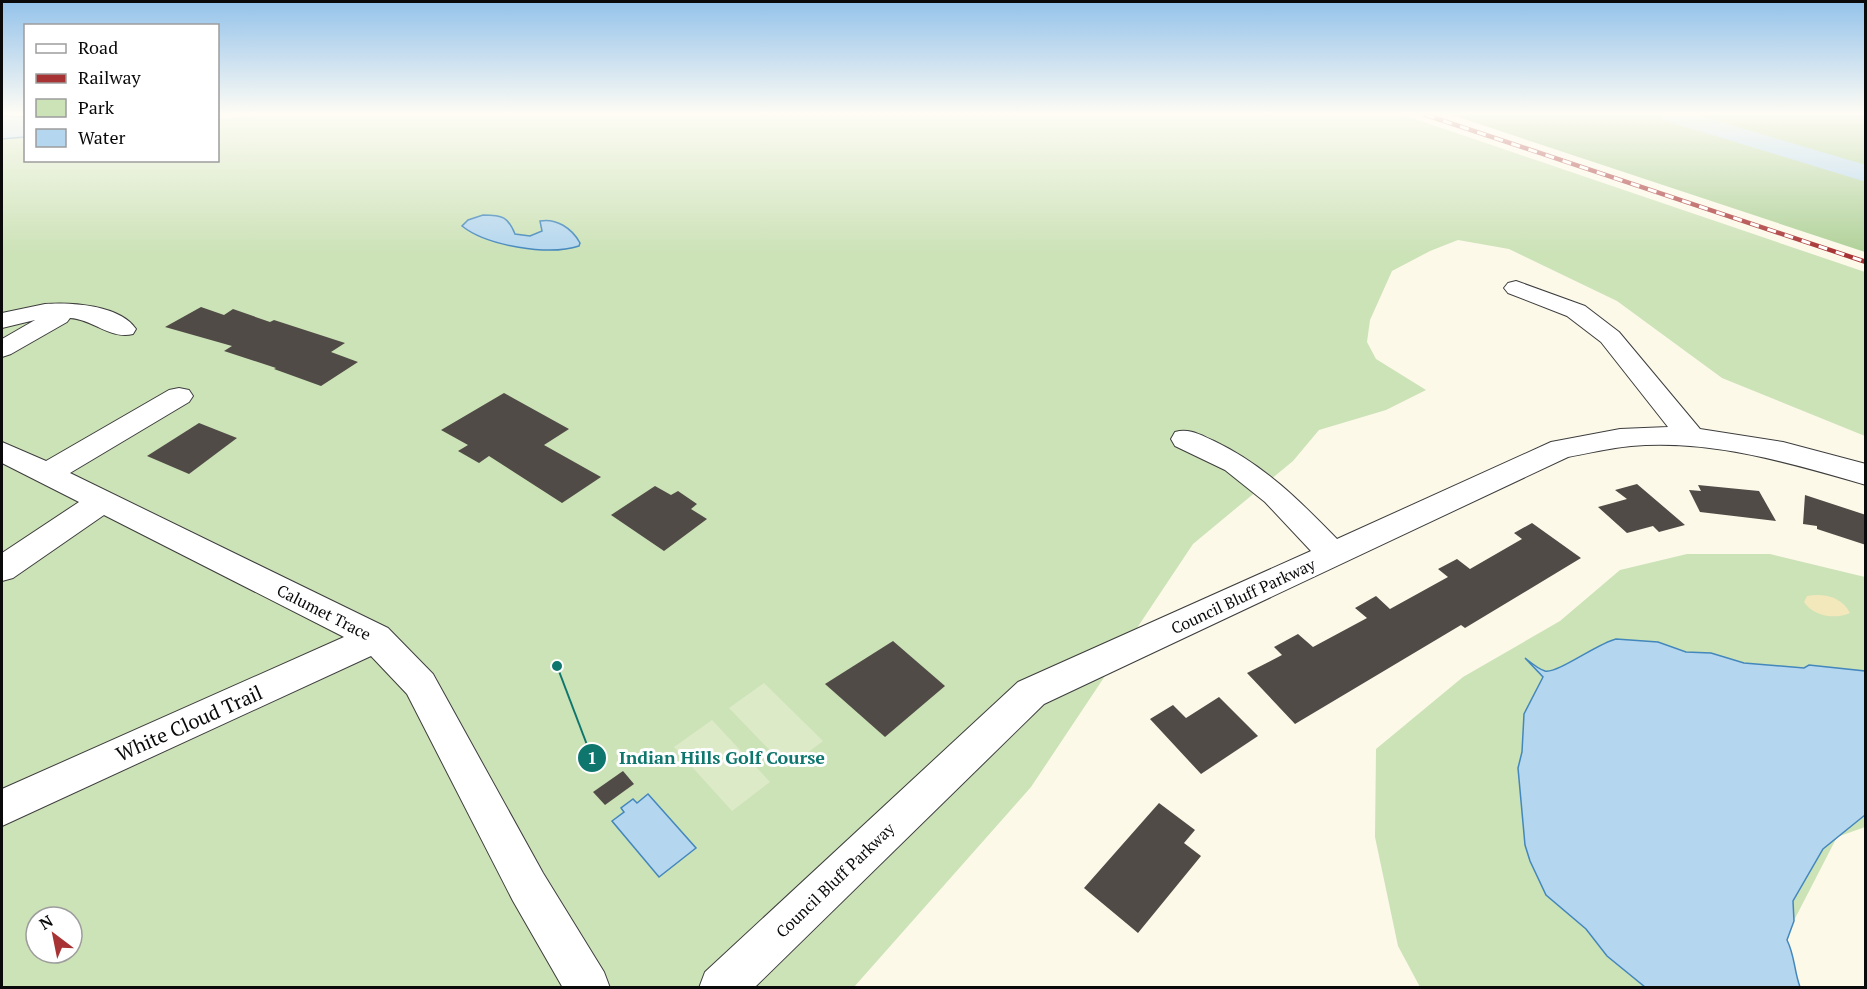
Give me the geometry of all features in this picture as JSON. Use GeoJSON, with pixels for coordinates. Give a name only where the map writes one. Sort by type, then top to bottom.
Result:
{"type":"FeatureCollection","features":[{"type":"Feature","properties":{"kind":"street"},"geometry":{"type":"LineString","coordinates":[[1516,288],[1575,311],[1610,337],[1693,439]]}},
{"type":"Feature","properties":{"kind":"street"},"geometry":{"type":"LineString","coordinates":[[2,321],[35,313],[68,311],[91,314],[124,329]]}},
{"type":"Feature","properties":{"kind":"street"},"geometry":{"type":"LineString","coordinates":[[2,349],[68,311]]}},
{"type":"Feature","properties":{"kind":"street"},"geometry":{"type":"LineString","coordinates":[[48,473],[179,396]]}},
{"type":"Feature","properties":{"kind":"street","name":"Council Bluff Parkway"},"geometry":{"type":"LineString","coordinates":[[721,987],[1031,693],[1561,449],[1638,436],[1734,442],[1836,464],[1866,475]]}},
{"type":"Feature","properties":{"kind":"street"},"geometry":{"type":"LineString","coordinates":[[1185,439],[1235,463],[1276,495],[1333,554]]}},
{"type":"Feature","properties":{"kind":"street","name":"Calumet Trace"},"geometry":{"type":"LineString","coordinates":[[2,451],[376,638],[420,684],[528,887],[588,987]]}},
{"type":"Feature","properties":{"kind":"street"},"geometry":{"type":"LineString","coordinates":[[2,569],[102,501]]}},
{"type":"Feature","properties":{"kind":"street","name":"White Cloud Trail"},"geometry":{"type":"LineString","coordinates":[[2,808],[376,638]]}},
{"type":"Feature","properties":{"kind":"green space"},"geometry":{"type":"Polygon","coordinates":[[[2,161],[1539,161],[1865,272],[1865,436],[1722,378],[1617,301],[1509,249],[1458,240],[1430,251],[1392,271],[1370,320],[1367,342],[1376,359],[1426,390],[1386,410],[1319,430],[1293,461],[1193,544],[1031,787],[854,987],[2,987],[2,161]]]}},
{"type":"Feature","properties":{"kind":"green space"},"geometry":{"type":"Polygon","coordinates":[[[1591,161],[1865,161],[1865,252],[1591,161]]]}},
{"type":"Feature","properties":{"kind":"green space"},"geometry":{"type":"Polygon","coordinates":[[[1687,554],[1770,554],[1865,577],[1865,827],[1837,837],[1788,932],[1777,987],[1420,987],[1398,946],[1375,837],[1376,749],[1463,677],[1560,621],[1620,570],[1687,554]]]}},
{"type":"Feature","properties":{"kind":"green space"},"geometry":{"type":"Polygon","coordinates":[[[764,683],[823,741],[787,768],[729,708],[764,683]]]}},
{"type":"Feature","properties":{"kind":"green space"},"geometry":{"type":"Polygon","coordinates":[[[712,720],[770,782],[732,811],[674,747],[712,720]]]}},
{"type":"Feature","properties":{"kind":"sand"},"geometry":{"type":"Polygon","coordinates":[[[1807,596],[1832,597],[1842,603],[1850,613],[1831,616],[1813,611],[1804,602],[1807,596]]]}},
{"type":"Feature","properties":{"kind":"water"},"geometry":{"type":"Polygon","coordinates":[[[483,215],[504,218],[515,234],[530,236],[542,231],[540,221],[552,221],[563,225],[580,243],[579,246],[552,250],[519,247],[487,239],[462,226],[468,220],[483,215]]]}},
{"type":"Feature","properties":{"kind":"water"},"geometry":{"type":"Polygon","coordinates":[[[1616,639],[1658,642],[1686,652],[1711,653],[1744,663],[1804,668],[1809,665],[1865,671],[1865,815],[1823,849],[1793,901],[1794,921],[1787,940],[1800,987],[1645,987],[1607,956],[1586,929],[1546,895],[1525,845],[1518,768],[1522,752],[1524,714],[1543,677],[1525,658],[1542,670],[1551,671],[1616,639]]]}},
{"type":"Feature","properties":{"kind":"water"},"geometry":{"type":"Polygon","coordinates":[[[648,794],[696,848],[659,877],[612,821],[624,812],[621,808],[633,799],[637,803],[648,794]]]}},
{"type":"Feature","properties":{"kind":"building"},"geometry":{"type":"Polygon","coordinates":[[[201,307],[224,315],[233,309],[345,343],[331,352],[358,362],[321,386],[224,351],[232,346],[165,327],[201,307]]]}},
{"type":"Feature","properties":{"kind":"building"},"geometry":{"type":"Polygon","coordinates":[[[504,393],[569,429],[544,445],[601,477],[562,503],[489,456],[479,463],[458,451],[468,445],[441,430],[504,393]]]}},
{"type":"Feature","properties":{"kind":"building"},"geometry":{"type":"Polygon","coordinates":[[[199,423],[237,438],[189,474],[147,456],[199,423]]]}},
{"type":"Feature","properties":{"kind":"building"},"geometry":{"type":"Polygon","coordinates":[[[1637,484],[1685,525],[1659,532],[1653,526],[1627,533],[1598,507],[1627,499],[1615,490],[1637,484]]]}},
{"type":"Feature","properties":{"kind":"building"},"geometry":{"type":"Polygon","coordinates":[[[1698,485],[1759,491],[1776,521],[1700,512],[1689,490],[1701,491],[1698,485]]]}},
{"type":"Feature","properties":{"kind":"building"},"geometry":{"type":"Polygon","coordinates":[[[655,486],[671,495],[678,491],[697,504],[691,509],[707,519],[664,551],[611,515],[655,486]]]}},
{"type":"Feature","properties":{"kind":"building"},"geometry":{"type":"Polygon","coordinates":[[[1805,495],[1866,515],[1866,545],[1817,529],[1817,526],[1803,524],[1805,495]]]}},
{"type":"Feature","properties":{"kind":"building"},"geometry":{"type":"Polygon","coordinates":[[[1532,523],[1581,558],[1465,628],[1461,625],[1295,724],[1247,673],[1282,655],[1274,647],[1298,634],[1313,647],[1367,618],[1355,608],[1376,596],[1390,609],[1448,577],[1438,569],[1457,559],[1470,569],[1522,539],[1514,533],[1532,523]]]}},
{"type":"Feature","properties":{"kind":"building"},"geometry":{"type":"Polygon","coordinates":[[[893,641],[945,686],[885,737],[825,684],[893,641]]]}},
{"type":"Feature","properties":{"kind":"building"},"geometry":{"type":"Polygon","coordinates":[[[1219,697],[1258,736],[1201,774],[1150,719],[1173,705],[1186,718],[1219,697]]]}},
{"type":"Feature","properties":{"kind":"building"},"geometry":{"type":"Polygon","coordinates":[[[623,771],[634,784],[605,805],[593,792],[623,771]]]}},
{"type":"Feature","properties":{"kind":"building"},"geometry":{"type":"Polygon","coordinates":[[[1159,803],[1195,830],[1184,843],[1201,856],[1138,933],[1084,888],[1159,803]]]}},
{"type":"Feature","properties":{"kind":"waterway"},"geometry":{"type":"LineString","coordinates":[[1824,161],[1866,174]]}},
{"type":"Feature","properties":{"kind":"railway"},"geometry":{"type":"LineString","coordinates":[[1564,161],[1866,262]]}},
{"type":"Feature","properties":{"kind":"place","name":"Indian Hills Golf Course"},"geometry":{"type":"Point","coordinates":[557,666]}}]}
